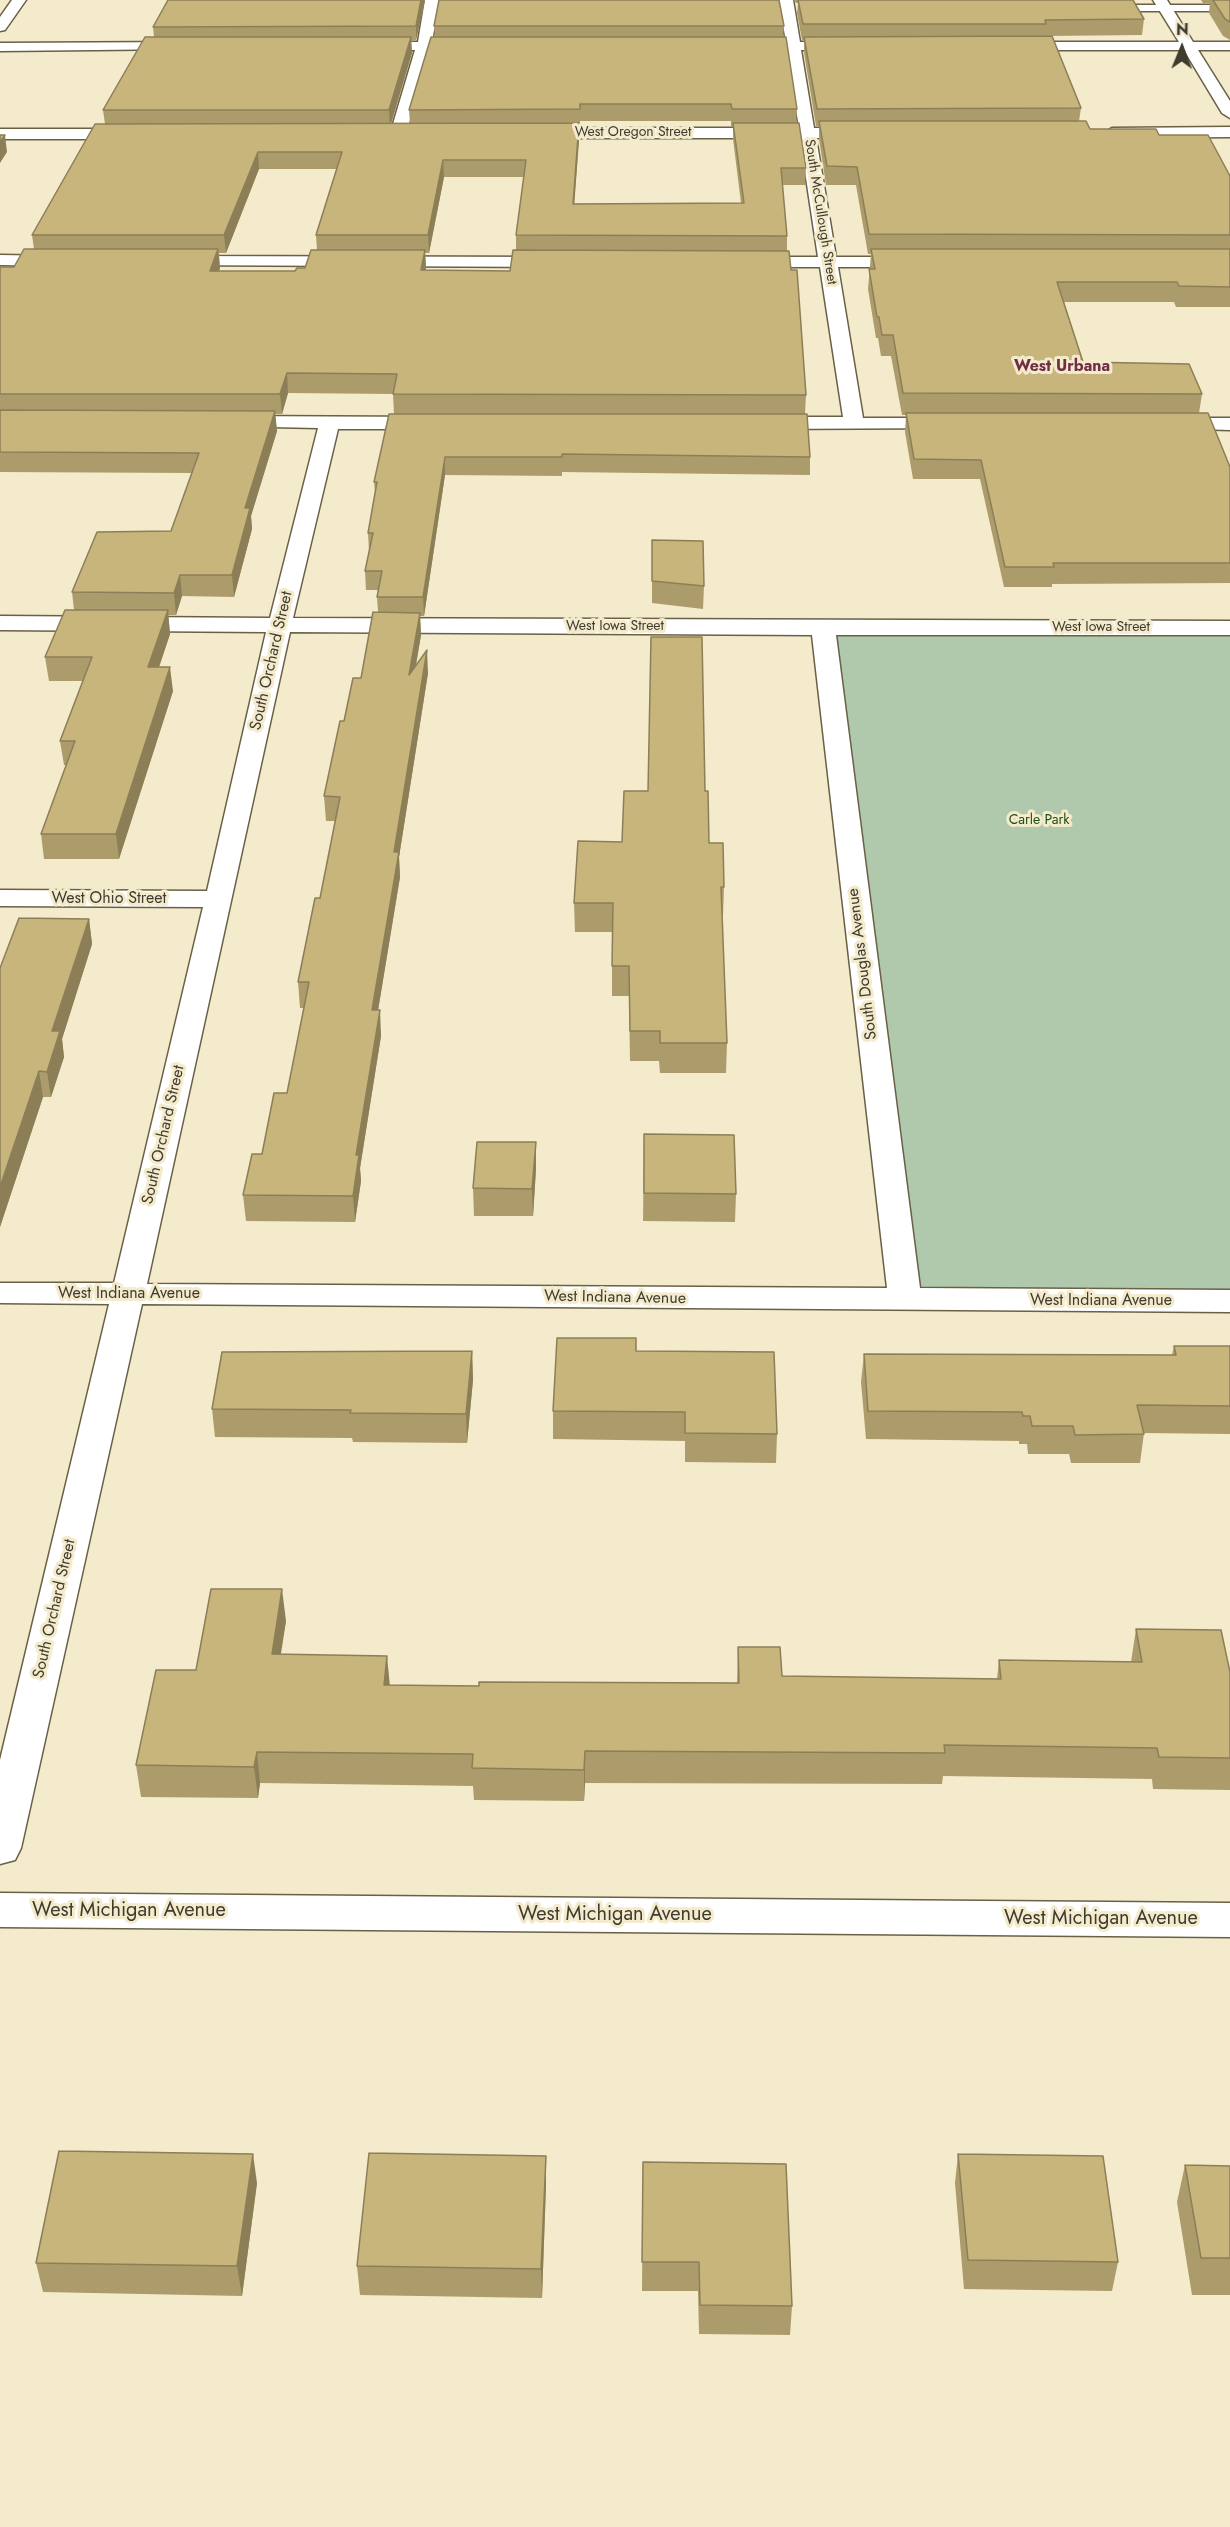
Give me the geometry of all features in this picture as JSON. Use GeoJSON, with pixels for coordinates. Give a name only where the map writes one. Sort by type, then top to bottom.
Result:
{"type":"FeatureCollection","features":[{"type":"Feature","properties":{"kind":"street"},"geometry":{"type":"LineString","coordinates":[[0,27],[18,0]]}},
{"type":"Feature","properties":{"kind":"street"},"geometry":{"type":"LineString","coordinates":[[377,134],[404,134],[428,32],[432,0]]}},
{"type":"Feature","properties":{"kind":"street"},"geometry":{"type":"LineString","coordinates":[[1162,4],[1230,113]]}},
{"type":"Feature","properties":{"kind":"street","name":"South McCullough Street"},"geometry":{"type":"LineString","coordinates":[[790,6],[793,46],[854,423]]}},
{"type":"Feature","properties":{"kind":"street"},"geometry":{"type":"LineString","coordinates":[[0,47],[196,46]]}},
{"type":"Feature","properties":{"kind":"street"},"geometry":{"type":"LineString","coordinates":[[351,46],[482,46]]}},
{"type":"Feature","properties":{"kind":"street"},"geometry":{"type":"LineString","coordinates":[[728,46],[857,46]]}},
{"type":"Feature","properties":{"kind":"street"},"geometry":{"type":"LineString","coordinates":[[1000,46],[1230,46]]}},
{"type":"Feature","properties":{"kind":"street"},"geometry":{"type":"LineString","coordinates":[[1094,133],[1230,132]]}},
{"type":"Feature","properties":{"kind":"street","name":"West Oregon Street"},"geometry":{"type":"LineString","coordinates":[[514,133],[882,133]]}},
{"type":"Feature","properties":{"kind":"street"},"geometry":{"type":"LineString","coordinates":[[0,134],[144,134]]}},
{"type":"Feature","properties":{"kind":"street"},"geometry":{"type":"LineString","coordinates":[[0,260],[83,261]]}},
{"type":"Feature","properties":{"kind":"street"},"geometry":{"type":"LineString","coordinates":[[154,261],[570,262]]}},
{"type":"Feature","properties":{"kind":"street"},"geometry":{"type":"LineString","coordinates":[[725,262],[933,262]]}},
{"type":"Feature","properties":{"kind":"street"},"geometry":{"type":"LineString","coordinates":[[210,422],[454,423]]}},
{"type":"Feature","properties":{"kind":"street","name":"South Orchard Street"},"geometry":{"type":"LineString","coordinates":[[0,1848],[219,899],[279,625],[329,423]]}},
{"type":"Feature","properties":{"kind":"street"},"geometry":{"type":"LineString","coordinates":[[748,423],[972,424]]}},
{"type":"Feature","properties":{"kind":"street"},"geometry":{"type":"LineString","coordinates":[[1148,424],[1230,424]]}},
{"type":"Feature","properties":{"kind":"street","name":"West Iowa Street"},"geometry":{"type":"LineString","coordinates":[[0,623],[1230,628]]}},
{"type":"Feature","properties":{"kind":"street","name":"South Douglas Avenue"},"geometry":{"type":"LineString","coordinates":[[823,628],[905,1300]]}},
{"type":"Feature","properties":{"kind":"street","name":"West Ohio Street"},"geometry":{"type":"LineString","coordinates":[[0,898],[219,899]]}},
{"type":"Feature","properties":{"kind":"street","name":"West Indiana Avenue"},"geometry":{"type":"LineString","coordinates":[[0,1293],[1230,1301]]}},
{"type":"Feature","properties":{"kind":"street","name":"West Michigan Avenue"},"geometry":{"type":"LineString","coordinates":[[0,1910],[1230,1920]]}},
{"type":"Feature","properties":{"kind":"lane"},"geometry":{"type":"LineString","coordinates":[[1100,8],[1162,4],[1230,8]]}},
{"type":"Feature","properties":{"kind":"green space","name":"Carle Park"},"geometry":{"type":"Polygon","coordinates":[[[823,628],[1230,631],[1230,1302],[905,1300],[823,628]]]}},
{"type":"Feature","properties":{"kind":"building"},"geometry":{"type":"Polygon","coordinates":[[[168,0],[421,0],[416,26],[153,27],[168,0]]]}},
{"type":"Feature","properties":{"kind":"building"},"geometry":{"type":"Polygon","coordinates":[[[439,0],[779,0],[784,26],[434,26],[439,0]]]}},
{"type":"Feature","properties":{"kind":"building"},"geometry":{"type":"Polygon","coordinates":[[[798,0],[1133,0],[1144,19],[1045,20],[1046,24],[803,24],[798,0]]]}},
{"type":"Feature","properties":{"kind":"building"},"geometry":{"type":"Polygon","coordinates":[[[1213,0],[1230,0],[1230,22],[1225,19],[1213,0]]]}},
{"type":"Feature","properties":{"kind":"building"},"geometry":{"type":"Polygon","coordinates":[[[1052,36],[1081,108],[817,109],[804,37],[1052,36]]]}},
{"type":"Feature","properties":{"kind":"building"},"geometry":{"type":"Polygon","coordinates":[[[145,37],[411,37],[389,110],[103,110],[145,37]]]}},
{"type":"Feature","properties":{"kind":"building"},"geometry":{"type":"Polygon","coordinates":[[[431,37],[786,37],[797,109],[732,109],[731,104],[580,104],[580,109],[409,110],[431,37]]]}},
{"type":"Feature","properties":{"kind":"building"},"geometry":{"type":"Polygon","coordinates":[[[819,121],[1086,121],[1090,129],[1156,129],[1159,135],[1208,135],[1230,176],[1230,235],[869,234],[857,167],[827,166],[819,121]]]}},
{"type":"Feature","properties":{"kind":"building"},"geometry":{"type":"Polygon","coordinates":[[[579,123],[573,204],[744,203],[733,123],[799,123],[806,168],[781,168],[787,236],[516,235],[526,160],[443,160],[428,235],[316,235],[342,152],[258,152],[224,235],[32,235],[95,124],[579,123]]]}},
{"type":"Feature","properties":{"kind":"building"},"geometry":{"type":"Polygon","coordinates":[[[24,249],[218,249],[210,271],[295,271],[297,268],[305,268],[311,250],[425,250],[421,270],[510,271],[513,250],[789,251],[791,270],[797,270],[806,395],[393,394],[397,374],[287,373],[280,394],[0,394],[0,267],[14,267],[24,249]]]}},
{"type":"Feature","properties":{"kind":"building"},"geometry":{"type":"Polygon","coordinates":[[[871,249],[1230,249],[1230,287],[1179,286],[1177,282],[1057,282],[1083,362],[1189,364],[1202,394],[903,393],[893,335],[882,335],[879,317],[877,317],[869,269],[875,269],[871,249]]]}},
{"type":"Feature","properties":{"kind":"building"},"geometry":{"type":"Polygon","coordinates":[[[0,410],[275,411],[245,508],[250,508],[232,575],[180,575],[174,593],[72,592],[97,532],[171,531],[199,453],[0,452],[0,410]]]}},
{"type":"Feature","properties":{"kind":"building"},"geometry":{"type":"Polygon","coordinates":[[[906,413],[1208,413],[1230,467],[1230,563],[1053,563],[1054,567],[1005,567],[981,460],[914,459],[906,413]]]}},
{"type":"Feature","properties":{"kind":"building"},"geometry":{"type":"Polygon","coordinates":[[[389,414],[807,414],[810,457],[562,454],[562,457],[445,457],[423,597],[377,597],[382,571],[365,571],[373,533],[368,533],[377,482],[374,482],[389,414]]]}},
{"type":"Feature","properties":{"kind":"building"},"geometry":{"type":"Polygon","coordinates":[[[652,540],[703,541],[704,586],[652,581],[652,540]]]}},
{"type":"Feature","properties":{"kind":"building"},"geometry":{"type":"Polygon","coordinates":[[[65,610],[168,610],[148,667],[170,667],[116,834],[41,834],[75,741],[60,741],[92,657],[45,657],[65,610]]]}},
{"type":"Feature","properties":{"kind":"building"},"geometry":{"type":"Polygon","coordinates":[[[373,612],[420,613],[409,675],[427,650],[394,852],[399,852],[372,1010],[380,1010],[356,1155],[359,1155],[353,1196],[243,1195],[252,1154],[262,1154],[274,1093],[287,1093],[309,982],[298,982],[315,898],[320,898],[340,797],[324,796],[340,721],[344,721],[353,678],[361,678],[373,612]]]}},
{"type":"Feature","properties":{"kind":"building"},"geometry":{"type":"Polygon","coordinates":[[[651,637],[702,637],[705,791],[708,791],[709,843],[723,843],[724,887],[721,887],[727,1043],[660,1043],[660,1031],[630,1031],[629,966],[612,966],[613,903],[574,903],[578,841],[622,842],[624,791],[648,791],[651,637]]]}},
{"type":"Feature","properties":{"kind":"building"},"geometry":{"type":"Polygon","coordinates":[[[19,918],[89,919],[52,1031],[60,1031],[47,1072],[39,1071],[0,1187],[0,968],[19,918]]]}},
{"type":"Feature","properties":{"kind":"building"},"geometry":{"type":"Polygon","coordinates":[[[644,1134],[734,1135],[736,1194],[644,1193],[644,1134]]]}},
{"type":"Feature","properties":{"kind":"building"},"geometry":{"type":"Polygon","coordinates":[[[477,1142],[536,1142],[532,1189],[473,1188],[477,1142]]]}},
{"type":"Feature","properties":{"kind":"building"},"geometry":{"type":"Polygon","coordinates":[[[557,1338],[636,1338],[636,1351],[774,1352],[777,1434],[685,1433],[685,1412],[553,1411],[557,1338]]]}},
{"type":"Feature","properties":{"kind":"building"},"geometry":{"type":"Polygon","coordinates":[[[1174,1346],[1230,1346],[1230,1406],[1137,1405],[1144,1434],[1075,1435],[1073,1426],[1032,1426],[1030,1416],[1023,1416],[1022,1412],[868,1411],[864,1354],[1176,1355],[1174,1346]]]}},
{"type":"Feature","properties":{"kind":"building"},"geometry":{"type":"Polygon","coordinates":[[[472,1351],[466,1414],[212,1409],[222,1352],[472,1351]]]}},
{"type":"Feature","properties":{"kind":"building"},"geometry":{"type":"Polygon","coordinates":[[[211,1589],[282,1589],[272,1654],[387,1656],[384,1685],[479,1686],[479,1682],[739,1683],[738,1647],[780,1647],[782,1676],[1001,1679],[999,1660],[1142,1662],[1136,1629],[1221,1630],[1230,1672],[1230,1758],[1159,1757],[1157,1748],[944,1745],[945,1753],[585,1751],[584,1770],[472,1768],[473,1754],[257,1752],[254,1767],[136,1765],[156,1670],[196,1670],[211,1589]]]}},
{"type":"Feature","properties":{"kind":"building"},"geometry":{"type":"Polygon","coordinates":[[[59,2151],[253,2154],[237,2266],[36,2263],[59,2151]]]}},
{"type":"Feature","properties":{"kind":"building"},"geometry":{"type":"Polygon","coordinates":[[[369,2153],[546,2156],[541,2269],[357,2266],[369,2153]]]}},
{"type":"Feature","properties":{"kind":"building"},"geometry":{"type":"Polygon","coordinates":[[[958,2154],[1103,2156],[1118,2262],[968,2260],[958,2154]]]}},
{"type":"Feature","properties":{"kind":"building"},"geometry":{"type":"Polygon","coordinates":[[[643,2162],[786,2164],[792,2306],[700,2305],[699,2262],[642,2262],[643,2162]]]}},
{"type":"Feature","properties":{"kind":"building"},"geometry":{"type":"Polygon","coordinates":[[[1185,2165],[1230,2166],[1230,2258],[1201,2258],[1185,2165]]]}},
{"type":"Feature","properties":{"kind":"district","name":"West Urbana"},"geometry":{"type":"Point","coordinates":[1062,367]}}]}
